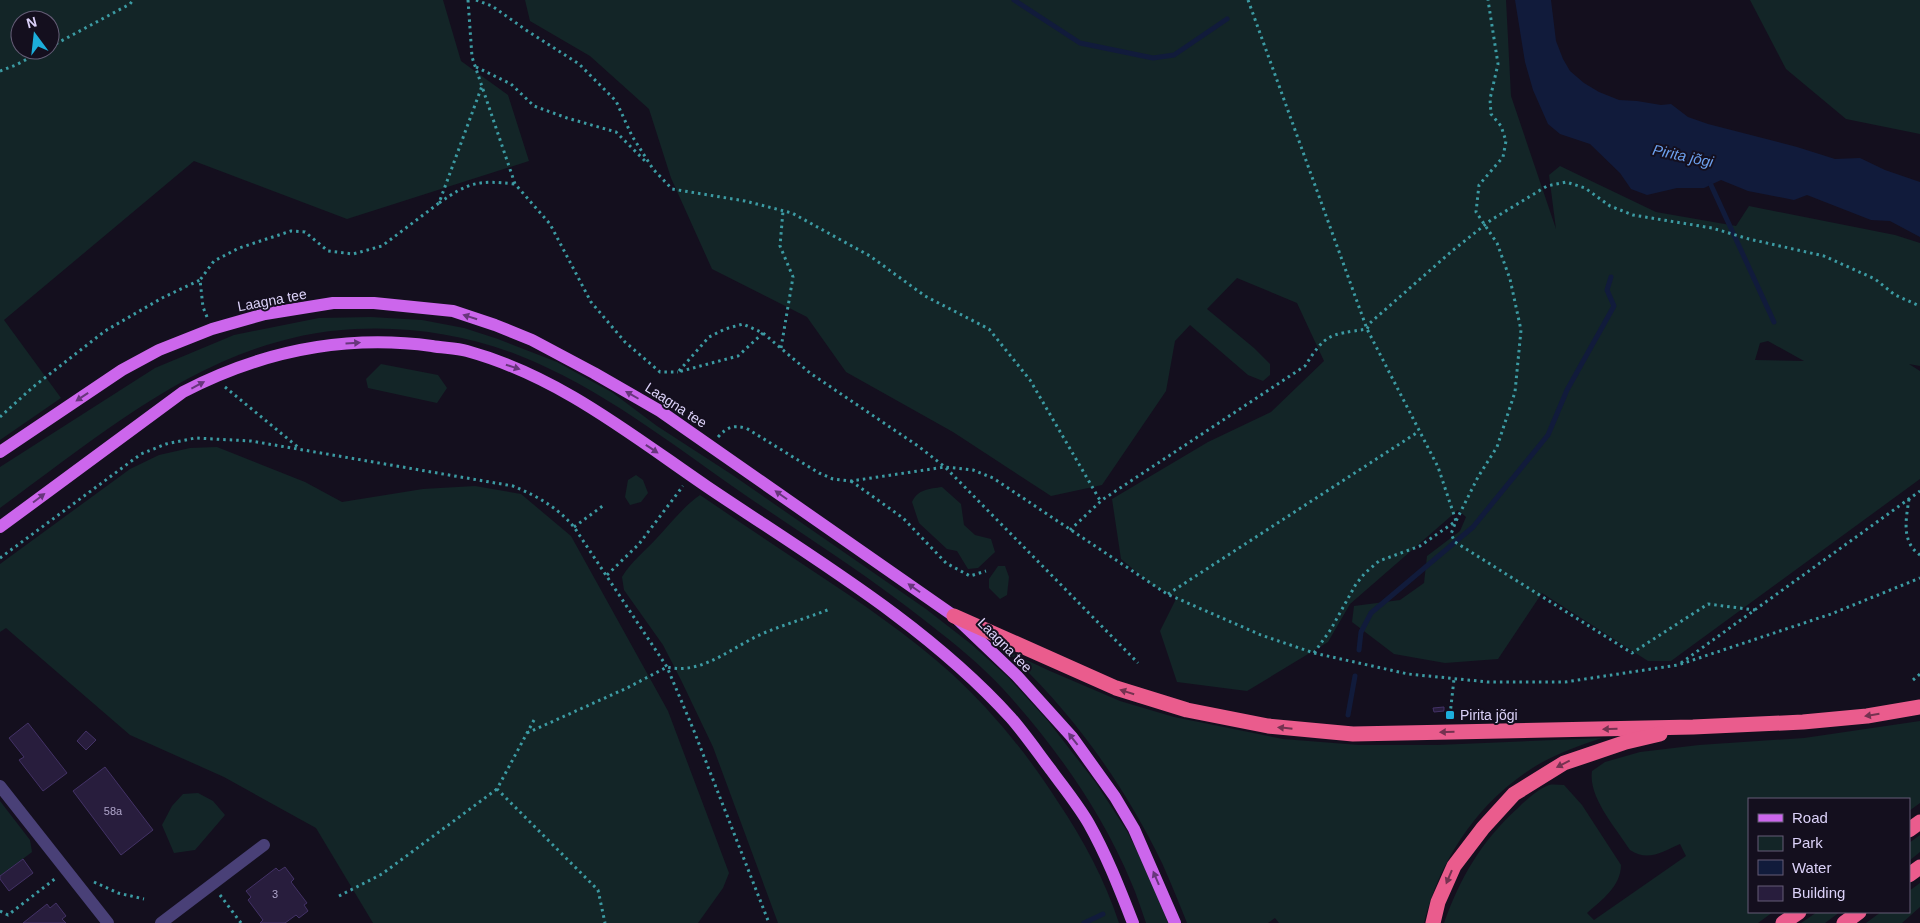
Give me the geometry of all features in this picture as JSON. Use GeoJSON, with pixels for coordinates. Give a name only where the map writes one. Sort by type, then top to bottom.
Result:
{"type":"FeatureCollection","features":[{"type":"Feature","properties":{"kind":"highway"},"geometry":{"type":"LineString","coordinates":[[954,616],[1116,688],[1187,710],[1268,726],[1353,734],[1694,727],[1803,722],[1866,716],[1920,707]]}},
{"type":"Feature","properties":{"kind":"highway"},"geometry":{"type":"LineString","coordinates":[[1433,923],[1438,902],[1454,866],[1483,828],[1514,794],[1564,762],[1626,742],[1694,727]]}},
{"type":"Feature","properties":{"kind":"highway"},"geometry":{"type":"LineString","coordinates":[[1783,923],[1798,913]]}},
{"type":"Feature","properties":{"kind":"highway"},"geometry":{"type":"LineString","coordinates":[[1844,923],[1858,913]]}},
{"type":"Feature","properties":{"kind":"main road","name":"Laagna tee"},"geometry":{"type":"LineString","coordinates":[[0,452],[122,370],[159,350],[212,329],[265,314],[333,304],[374,303],[453,311],[495,325],[532,340],[660,411],[954,616],[1017,676],[1072,737],[1134,829],[1176,923]]}},
{"type":"Feature","properties":{"kind":"main road"},"geometry":{"type":"LineString","coordinates":[[0,527],[183,392],[212,377],[244,364],[290,351],[367,342],[411,343],[465,351],[491,359],[525,371],[581,400],[889,610],[940,650],[986,692],[1012,719],[1036,749],[1088,823],[1111,869],[1133,923]]}},
{"type":"Feature","properties":{"kind":"lane"},"geometry":{"type":"LineString","coordinates":[[0,786],[108,923]]}},
{"type":"Feature","properties":{"kind":"lane"},"geometry":{"type":"LineString","coordinates":[[161,923],[264,845]]}},
{"type":"Feature","properties":{"kind":"path"},"geometry":{"type":"LineString","coordinates":[[60,42],[130,4],[133,0]]}},
{"type":"Feature","properties":{"kind":"path"},"geometry":{"type":"LineString","coordinates":[[468,0],[472,57],[515,184],[550,224],[591,302],[625,342],[660,372],[678,372],[738,356],[763,333]]}},
{"type":"Feature","properties":{"kind":"path"},"geometry":{"type":"LineString","coordinates":[[476,0],[492,6],[579,64],[616,101],[632,136],[653,169]]}},
{"type":"Feature","properties":{"kind":"path"},"geometry":{"type":"LineString","coordinates":[[1248,0],[1367,329],[1418,432],[1438,467],[1456,521]]}},
{"type":"Feature","properties":{"kind":"path"},"geometry":{"type":"LineString","coordinates":[[1488,0],[1498,64],[1490,99],[1491,114],[1501,126],[1506,141],[1503,157],[1479,185],[1476,212],[1497,243],[1510,278],[1521,330],[1515,392],[1497,447],[1478,477],[1451,534],[1455,542],[1632,653],[1708,604],[1755,610]]}},
{"type":"Feature","properties":{"kind":"path"},"geometry":{"type":"LineString","coordinates":[[0,71],[25,60]]}},
{"type":"Feature","properties":{"kind":"path"},"geometry":{"type":"LineString","coordinates":[[476,67],[511,84],[534,106],[616,132],[672,189],[745,201],[792,213],[870,256],[925,296],[989,329],[1030,380],[1101,502]]}},
{"type":"Feature","properties":{"kind":"path"},"geometry":{"type":"LineString","coordinates":[[438,203],[482,86]]}},
{"type":"Feature","properties":{"kind":"path"},"geometry":{"type":"LineString","coordinates":[[0,417],[33,387],[105,331],[162,298],[200,280],[214,261],[239,248],[291,231],[305,232],[328,250],[353,254],[382,246],[438,203],[461,188],[488,181],[515,184]]}},
{"type":"Feature","properties":{"kind":"path"},"geometry":{"type":"LineString","coordinates":[[1367,329],[1370,323],[1452,251],[1485,226],[1547,186],[1566,182],[1585,188],[1610,206],[1633,215],[1712,228],[1749,239],[1824,256],[1875,279],[1895,295],[1920,306]]}},
{"type":"Feature","properties":{"kind":"path"},"geometry":{"type":"LineString","coordinates":[[781,348],[793,277],[780,246],[783,211]]}},
{"type":"Feature","properties":{"kind":"path"},"geometry":{"type":"LineString","coordinates":[[200,280],[203,307],[212,329]]}},
{"type":"Feature","properties":{"kind":"path"},"geometry":{"type":"LineString","coordinates":[[678,372],[709,337],[725,329],[743,324],[763,333],[810,373],[918,446],[945,467],[1138,663]]}},
{"type":"Feature","properties":{"kind":"path"},"geometry":{"type":"LineString","coordinates":[[1070,530],[1101,502],[1305,366],[1319,344],[1335,334],[1367,329]]}},
{"type":"Feature","properties":{"kind":"path"},"geometry":{"type":"LineString","coordinates":[[212,377],[301,450]]}},
{"type":"Feature","properties":{"kind":"path"},"geometry":{"type":"LineString","coordinates":[[717,437],[730,426],[736,425],[746,428],[819,473],[833,479],[851,481],[945,467],[973,470],[993,478],[1167,594],[1261,635],[1314,652],[1408,674],[1488,682],[1565,682],[1678,665],[1831,614],[1920,578]]}},
{"type":"Feature","properties":{"kind":"path"},"geometry":{"type":"LineString","coordinates":[[1167,594],[1418,432]]}},
{"type":"Feature","properties":{"kind":"path"},"geometry":{"type":"LineString","coordinates":[[0,558],[141,454],[166,444],[195,438],[250,441],[513,486],[542,499],[557,510],[574,527],[667,667],[694,730],[769,923]]}},
{"type":"Feature","properties":{"kind":"path"},"geometry":{"type":"LineString","coordinates":[[851,481],[903,518],[946,563],[970,576],[986,571]]}},
{"type":"Feature","properties":{"kind":"path"},"geometry":{"type":"LineString","coordinates":[[607,575],[639,544],[685,482]]}},
{"type":"Feature","properties":{"kind":"path"},"geometry":{"type":"LineString","coordinates":[[1678,665],[1920,491]]}},
{"type":"Feature","properties":{"kind":"path"},"geometry":{"type":"LineString","coordinates":[[1909,499],[1905,527],[1910,545],[1920,555]]}},
{"type":"Feature","properties":{"kind":"path"},"geometry":{"type":"LineString","coordinates":[[574,527],[604,505]]}},
{"type":"Feature","properties":{"kind":"path"},"geometry":{"type":"LineString","coordinates":[[1314,652],[1331,629],[1356,584],[1365,573],[1379,562],[1420,546],[1456,521]]}},
{"type":"Feature","properties":{"kind":"path"},"geometry":{"type":"LineString","coordinates":[[527,733],[627,688],[667,667],[680,670],[716,659],[768,631],[830,609]]}},
{"type":"Feature","properties":{"kind":"path"},"geometry":{"type":"LineString","coordinates":[[1913,680],[1920,674]]}},
{"type":"Feature","properties":{"kind":"path"},"geometry":{"type":"LineString","coordinates":[[1450,715],[1454,679]]}},
{"type":"Feature","properties":{"kind":"path"},"geometry":{"type":"LineString","coordinates":[[339,896],[382,874],[497,789],[534,720]]}},
{"type":"Feature","properties":{"kind":"path"},"geometry":{"type":"LineString","coordinates":[[497,789],[598,890],[605,923]]}},
{"type":"Feature","properties":{"kind":"path"},"geometry":{"type":"LineString","coordinates":[[0,911],[8,915],[66,870]]}},
{"type":"Feature","properties":{"kind":"path"},"geometry":{"type":"LineString","coordinates":[[92,881],[118,892],[144,899]]}},
{"type":"Feature","properties":{"kind":"path"},"geometry":{"type":"LineString","coordinates":[[212,884],[241,923]]}},
{"type":"Feature","properties":{"kind":"green space"},"geometry":{"type":"Polygon","coordinates":[[[0,0],[443,0],[461,61],[508,95],[529,161],[347,219],[194,161],[4,320],[61,398],[0,440],[0,0]]]}},
{"type":"Feature","properties":{"kind":"green space"},"geometry":{"type":"Polygon","coordinates":[[[525,0],[1506,0],[1511,96],[1556,229],[1549,175],[1560,166],[1656,212],[1736,226],[1749,206],[1895,235],[1920,243],[1920,366],[1909,364],[1920,371],[1920,479],[1671,661],[1648,661],[1542,593],[1498,659],[1445,663],[1394,654],[1352,622],[1354,606],[1400,600],[1424,583],[1427,556],[1460,531],[1466,517],[1458,510],[1350,604],[1328,642],[1247,691],[1177,682],[1160,631],[1177,597],[1153,586],[1121,559],[1112,499],[1208,442],[1271,412],[1324,361],[1297,303],[1237,278],[1207,309],[1254,348],[1270,364],[1270,375],[1263,381],[1248,375],[1190,325],[1175,341],[1166,391],[1102,485],[1051,496],[953,432],[846,372],[807,317],[712,269],[671,178],[649,109],[590,56],[530,21],[525,0]],[[1768,341],[1760,343],[1755,360],[1804,361],[1768,341]]]}},
{"type":"Feature","properties":{"kind":"green space"},"geometry":{"type":"Polygon","coordinates":[[[1750,0],[1920,0],[1920,134],[1846,119],[1786,69],[1750,0]]]}},
{"type":"Feature","properties":{"kind":"green space"},"geometry":{"type":"Polygon","coordinates":[[[371,317],[422,320],[464,328],[557,362],[613,393],[657,426],[731,474],[926,609],[971,644],[1008,677],[1048,721],[1096,783],[1127,831],[1146,869],[1168,923],[1146,923],[1119,856],[1092,805],[1076,781],[1023,711],[967,655],[884,590],[635,418],[578,383],[548,368],[499,348],[438,333],[375,328],[304,335],[255,349],[209,368],[123,418],[0,508],[0,467],[155,368],[234,335],[319,318],[371,317]]]}},
{"type":"Feature","properties":{"kind":"green space"},"geometry":{"type":"Polygon","coordinates":[[[381,364],[438,375],[447,388],[437,403],[368,388],[366,379],[381,364]]]}},
{"type":"Feature","properties":{"kind":"green space"},"geometry":{"type":"Polygon","coordinates":[[[217,447],[305,482],[342,502],[423,489],[475,486],[521,494],[571,536],[668,711],[729,873],[723,888],[698,923],[373,923],[316,828],[224,777],[130,735],[6,628],[0,632],[0,564],[130,469],[159,455],[190,448],[217,447]]]}},
{"type":"Feature","properties":{"kind":"green space"},"geometry":{"type":"Polygon","coordinates":[[[636,475],[643,480],[648,493],[641,502],[630,505],[625,497],[628,480],[636,475]]]}},
{"type":"Feature","properties":{"kind":"green space"},"geometry":{"type":"Polygon","coordinates":[[[942,487],[961,504],[964,525],[975,535],[991,539],[995,552],[978,568],[968,569],[957,551],[947,549],[919,523],[912,502],[914,498],[924,490],[942,487]]]}},
{"type":"Feature","properties":{"kind":"green space"},"geometry":{"type":"Polygon","coordinates":[[[700,495],[884,620],[919,646],[967,688],[996,719],[1047,785],[1085,845],[1119,923],[778,923],[713,747],[663,645],[624,590],[622,577],[629,567],[682,510],[700,495]]]}},
{"type":"Feature","properties":{"kind":"green space"},"geometry":{"type":"Polygon","coordinates":[[[998,566],[1005,566],[1009,577],[1007,595],[1000,599],[989,588],[989,579],[998,566]]]}},
{"type":"Feature","properties":{"kind":"green space"},"geometry":{"type":"Polygon","coordinates":[[[1005,650],[1120,701],[1174,717],[1283,739],[1359,745],[1437,745],[1602,738],[1554,756],[1539,764],[1498,794],[1465,832],[1452,853],[1440,876],[1424,923],[1279,923],[1275,918],[1268,923],[1187,923],[1162,863],[1147,833],[1113,776],[1052,697],[1005,650]]]}},
{"type":"Feature","properties":{"kind":"green space"},"geometry":{"type":"Polygon","coordinates":[[[1920,721],[1920,803],[1910,810],[1910,798],[1748,798],[1748,913],[1772,913],[1758,923],[1444,923],[1465,875],[1483,847],[1505,820],[1525,801],[1549,785],[1564,785],[1582,805],[1621,865],[1618,880],[1610,892],[1587,913],[1594,920],[1686,856],[1680,844],[1661,853],[1649,855],[1637,854],[1630,850],[1599,802],[1594,791],[1592,771],[1605,762],[1640,752],[1699,745],[1804,738],[1920,721]]]}},
{"type":"Feature","properties":{"kind":"green space"},"geometry":{"type":"Polygon","coordinates":[[[198,793],[213,801],[225,815],[195,850],[174,853],[162,825],[172,806],[183,794],[198,793]]]}},
{"type":"Feature","properties":{"kind":"green space"},"geometry":{"type":"Polygon","coordinates":[[[0,801],[30,840],[32,852],[0,876],[0,801]]]}},
{"type":"Feature","properties":{"kind":"green space"},"geometry":{"type":"Polygon","coordinates":[[[1920,835],[1920,852],[1910,860],[1910,842],[1920,835]]]}},
{"type":"Feature","properties":{"kind":"green space"},"geometry":{"type":"Polygon","coordinates":[[[1920,883],[1920,907],[1902,923],[1866,923],[1880,913],[1910,913],[1910,890],[1920,883]]]}},
{"type":"Feature","properties":{"kind":"green space"},"geometry":{"type":"Polygon","coordinates":[[[1816,913],[1839,913],[1825,923],[1801,923],[1816,913]]]}},
{"type":"Feature","properties":{"kind":"water"},"geometry":{"type":"Polygon","coordinates":[[[1515,0],[1551,0],[1556,41],[1563,59],[1570,71],[1584,83],[1599,92],[1619,100],[1661,105],[1671,104],[1688,117],[1708,124],[1835,159],[1860,158],[1885,170],[1920,182],[1920,237],[1890,221],[1871,220],[1807,195],[1794,200],[1748,191],[1721,180],[1704,188],[1677,188],[1647,195],[1631,189],[1620,173],[1590,144],[1560,134],[1548,124],[1533,90],[1525,62],[1515,0]]]}},
{"type":"Feature","properties":{"kind":"building"},"geometry":{"type":"Polygon","coordinates":[[[1444,707],[1444,711],[1434,712],[1433,708],[1444,707]]]}},
{"type":"Feature","properties":{"kind":"building"},"geometry":{"type":"Polygon","coordinates":[[[28,723],[67,773],[43,791],[19,760],[24,757],[9,738],[28,723]]]}},
{"type":"Feature","properties":{"kind":"building"},"geometry":{"type":"Polygon","coordinates":[[[86,731],[96,740],[86,750],[77,741],[86,731]]]}},
{"type":"Feature","properties":{"kind":"building"},"geometry":{"type":"Polygon","coordinates":[[[105,767],[153,830],[121,855],[73,791],[105,767]]]}},
{"type":"Feature","properties":{"kind":"building"},"geometry":{"type":"Polygon","coordinates":[[[23,859],[33,873],[9,891],[0,879],[0,876],[23,859]]]}},
{"type":"Feature","properties":{"kind":"building"},"geometry":{"type":"Polygon","coordinates":[[[285,867],[294,879],[291,882],[307,903],[304,905],[308,911],[299,918],[296,915],[285,923],[260,923],[263,920],[248,900],[251,897],[246,891],[276,868],[279,871],[285,867]]]}},
{"type":"Feature","properties":{"kind":"building"},"geometry":{"type":"Polygon","coordinates":[[[56,903],[66,916],[62,919],[66,923],[23,923],[47,904],[50,908],[56,903]]]}},
{"type":"Feature","properties":{"kind":"waterway"},"geometry":{"type":"LineString","coordinates":[[1014,0],[1080,43],[1153,58],[1174,55],[1227,19]]}},
{"type":"Feature","properties":{"kind":"waterway"},"geometry":{"type":"LineString","coordinates":[[1711,185],[1774,322]]}},
{"type":"Feature","properties":{"kind":"waterway"},"geometry":{"type":"LineString","coordinates":[[1359,650],[1361,632],[1371,613],[1473,527],[1548,435],[1567,390],[1614,306],[1607,290],[1611,277]]}},
{"type":"Feature","properties":{"kind":"waterway"},"geometry":{"type":"LineString","coordinates":[[1348,715],[1355,676]]}},
{"type":"Feature","properties":{"kind":"waterway"},"geometry":{"type":"LineString","coordinates":[[1084,923],[1103,914]]}},
{"type":"Feature","properties":{"kind":"place","name":"Pirita jõgi"},"geometry":{"type":"Point","coordinates":[1450,715]}}]}
